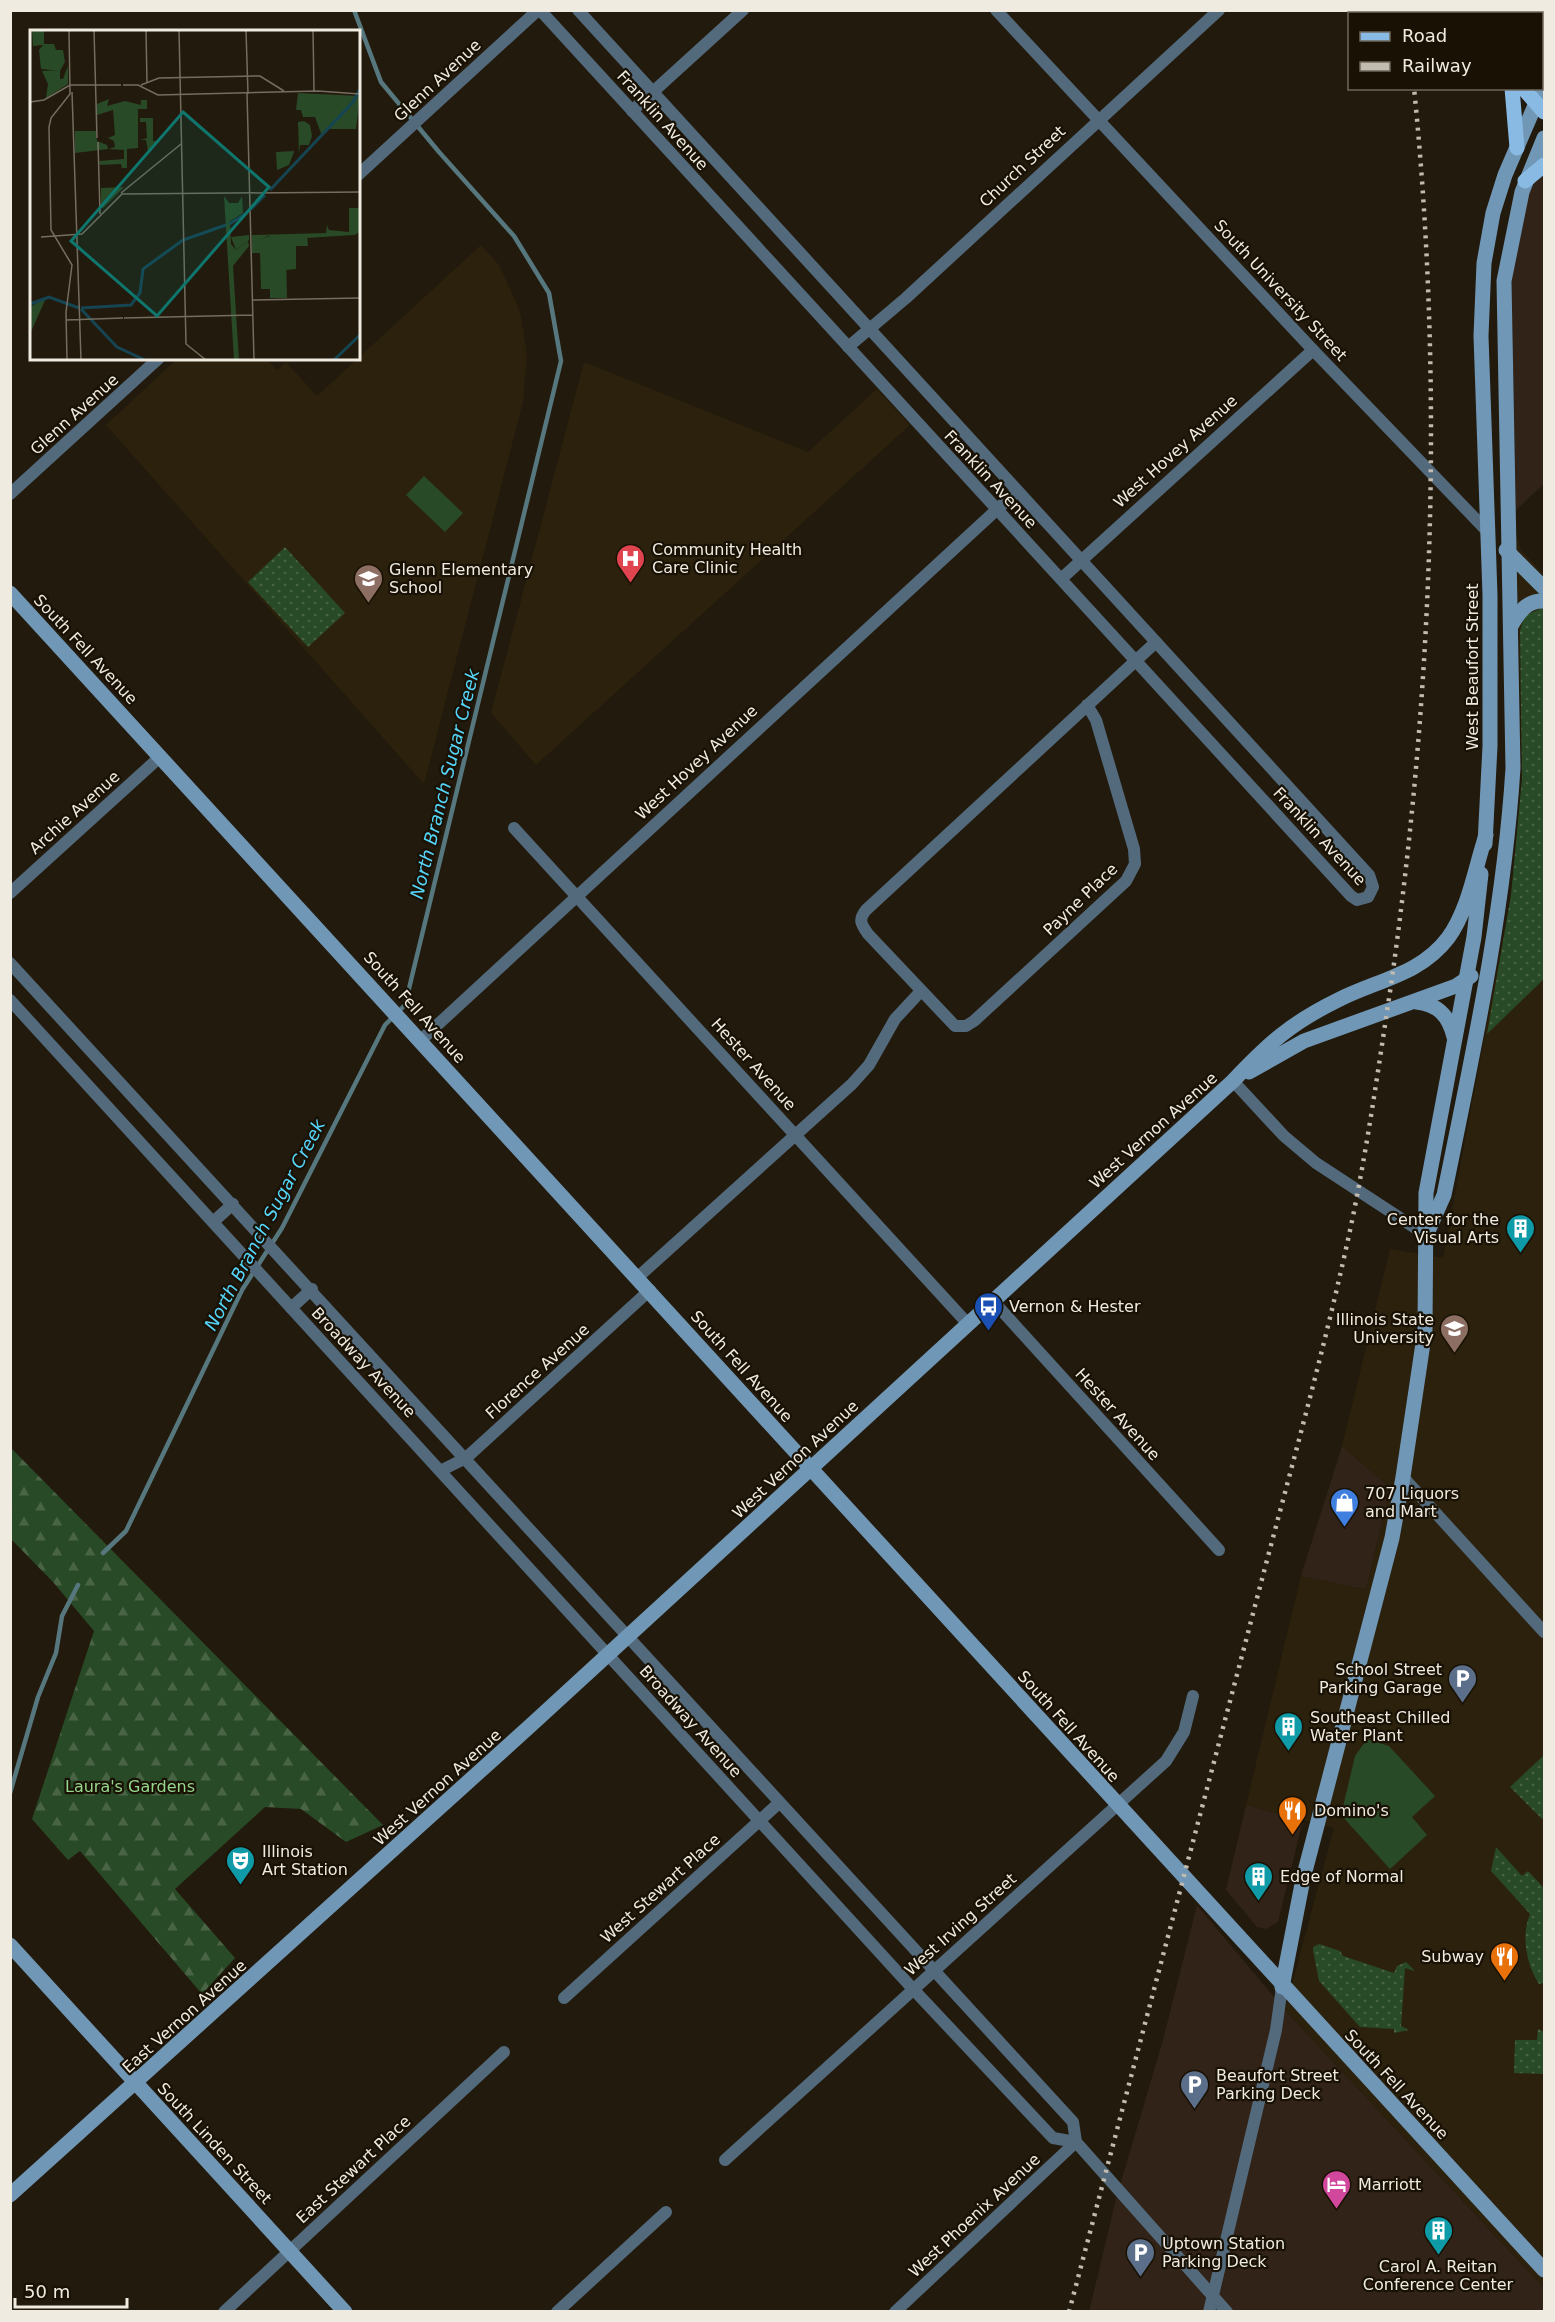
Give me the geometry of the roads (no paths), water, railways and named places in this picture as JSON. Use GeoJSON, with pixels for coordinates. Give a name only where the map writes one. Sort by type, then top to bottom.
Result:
{"type":"FeatureCollection","features":[{"type":"Feature","properties":{"kind":"main road"},"geometry":{"type":"LineString","coordinates":[[1512,90],[1517,148]]}},
{"type":"Feature","properties":{"kind":"main road"},"geometry":{"type":"LineString","coordinates":[[1525,90],[1542,102]]}},
{"type":"Feature","properties":{"kind":"main road","name":"West Beaufort Street"},"geometry":{"type":"LineString","coordinates":[[1282,1987],[1303,1879],[1392,1538],[1425,1330],[1426,1193],[1474,937],[1486,835],[1490,746],[1489,533],[1481,336],[1484,263],[1493,213],[1505,175],[1542,102]]}},
{"type":"Feature","properties":{"kind":"main road","name":"West Beaufort Street"},"geometry":{"type":"LineString","coordinates":[[1426,1235],[1444,1195],[1493,948],[1508,838],[1513,768],[1504,281],[1526,181],[1545,138]]}},
{"type":"Feature","properties":{"kind":"main road"},"geometry":{"type":"LineString","coordinates":[[1526,181],[1545,165]]}},
{"type":"Feature","properties":{"kind":"main road","name":"South University Street"},"geometry":{"type":"LineString","coordinates":[[1489,533],[1545,588]]}},
{"type":"Feature","properties":{"kind":"main road","name":"South Fell Avenue"},"geometry":{"type":"LineString","coordinates":[[10,593],[650,1290],[1282,1987],[1545,2270]]}},
{"type":"Feature","properties":{"kind":"main road"},"geometry":{"type":"LineString","coordinates":[[1511,626],[1524,607],[1536,601],[1545,601]]}},
{"type":"Feature","properties":{"kind":"main road","name":"West Vernon Avenue"},"geometry":{"type":"LineString","coordinates":[[380,1863],[1233,1081],[1271,1041],[1293,1024],[1340,999],[1410,971],[1436,951],[1457,924],[1486,835]]}},
{"type":"Feature","properties":{"kind":"main road","name":"West Vernon Avenue"},"geometry":{"type":"LineString","coordinates":[[1233,1081],[1305,1041],[1465,981],[1493,948]]}},
{"type":"Feature","properties":{"kind":"main road"},"geometry":{"type":"LineString","coordinates":[[1414,1002],[1427,1003],[1443,1012],[1452,1028],[1454,1040]]}},
{"type":"Feature","properties":{"kind":"main road","name":"East Vernon Avenue"},"geometry":{"type":"LineString","coordinates":[[10,2196],[380,1863]]}},
{"type":"Feature","properties":{"kind":"main road","name":"South Linden Street"},"geometry":{"type":"LineString","coordinates":[[10,1945],[345,2312]]}},
{"type":"Feature","properties":{"kind":"street","name":"Franklin Avenue"},"geometry":{"type":"LineString","coordinates":[[539,10],[1351,896],[1357,900],[1368,897],[1373,887],[1369,874],[578,10]]}},
{"type":"Feature","properties":{"kind":"street","name":"Glenn Avenue"},"geometry":{"type":"LineString","coordinates":[[360,173],[539,10]]}},
{"type":"Feature","properties":{"kind":"street"},"geometry":{"type":"LineString","coordinates":[[632,111],[743,10]]}},
{"type":"Feature","properties":{"kind":"street","name":"South University Street"},"geometry":{"type":"LineString","coordinates":[[996,10],[1313,350],[1489,533]]}},
{"type":"Feature","properties":{"kind":"street","name":"Church Street"},"geometry":{"type":"LineString","coordinates":[[848,347],[870,330],[1220,10]]}},
{"type":"Feature","properties":{"kind":"street","name":"West Hovey Avenue"},"geometry":{"type":"LineString","coordinates":[[1061,579],[1313,350]]}},
{"type":"Feature","properties":{"kind":"street","name":"Glenn Avenue"},"geometry":{"type":"LineString","coordinates":[[10,494],[157,360]]}},
{"type":"Feature","properties":{"kind":"street","name":"West Hovey Avenue"},"geometry":{"type":"LineString","coordinates":[[421,1040],[1017,491]]}},
{"type":"Feature","properties":{"kind":"street","name":"Payne Place"},"geometry":{"type":"LineString","coordinates":[[1088,705],[1096,720],[1134,849],[1133,869],[1126,881],[966,1026],[955,1026],[868,934],[860,921],[861,917],[1088,705],[1156,642]]}},
{"type":"Feature","properties":{"kind":"street","name":"Archie Avenue"},"geometry":{"type":"LineString","coordinates":[[10,893],[160,756]]}},
{"type":"Feature","properties":{"kind":"street","name":"Hester Avenue"},"geometry":{"type":"LineString","coordinates":[[514,828],[968,1324]]}},
{"type":"Feature","properties":{"kind":"street"},"geometry":{"type":"LineString","coordinates":[[10,963],[233,1204],[213,1222],[10,1000]]}},
{"type":"Feature","properties":{"kind":"street"},"geometry":{"type":"LineString","coordinates":[[638,1277],[796,1135],[869,1065],[895,1019],[921,991]]}},
{"type":"Feature","properties":{"kind":"street"},"geometry":{"type":"LineString","coordinates":[[1233,1081],[1284,1136],[1316,1163],[1426,1235]]}},
{"type":"Feature","properties":{"kind":"street","name":"Broadway Avenue"},"geometry":{"type":"LineString","coordinates":[[233,1204],[1073,2122],[1076,2142],[1227,2312]]}},
{"type":"Feature","properties":{"kind":"street","name":"Broadway Avenue"},"geometry":{"type":"LineString","coordinates":[[213,1222],[442,1470],[913,1989],[1053,2138],[1076,2142]]}},
{"type":"Feature","properties":{"kind":"street","name":"Broadway Avenue"},"geometry":{"type":"LineString","coordinates":[[291,1308],[312,1289]]}},
{"type":"Feature","properties":{"kind":"street","name":"Florence Avenue"},"geometry":{"type":"LineString","coordinates":[[442,1470],[466,1458],[650,1290]]}},
{"type":"Feature","properties":{"kind":"street","name":"Hester Avenue"},"geometry":{"type":"LineString","coordinates":[[993,1301],[1219,1550]]}},
{"type":"Feature","properties":{"kind":"street"},"geometry":{"type":"LineString","coordinates":[[1403,1477],[1545,1632]]}},
{"type":"Feature","properties":{"kind":"street","name":"West Irving Street"},"geometry":{"type":"LineString","coordinates":[[725,2160],[1166,1761],[1184,1732],[1193,1696]]}},
{"type":"Feature","properties":{"kind":"street","name":"West Stewart Place"},"geometry":{"type":"LineString","coordinates":[[564,1998],[779,1803]]}},
{"type":"Feature","properties":{"kind":"street","name":"West Beaufort Street"},"geometry":{"type":"LineString","coordinates":[[1209,2312],[1275,2030],[1282,1987]]}},
{"type":"Feature","properties":{"kind":"street","name":"East Stewart Place"},"geometry":{"type":"LineString","coordinates":[[224,2312],[504,2052]]}},
{"type":"Feature","properties":{"kind":"street","name":"West Phoenix Avenue"},"geometry":{"type":"LineString","coordinates":[[895,2312],[1076,2142]]}},
{"type":"Feature","properties":{"kind":"street"},"geometry":{"type":"LineString","coordinates":[[557,2312],[666,2212]]}},
{"type":"Feature","properties":{"kind":"waterway","name":"North Branch Sugar Creek"},"geometry":{"type":"LineString","coordinates":[[103,1553],[126,1531],[242,1290],[282,1228],[385,1025],[405,1005],[561,361],[549,293],[514,236],[439,152],[381,82],[354,10]]}},
{"type":"Feature","properties":{"kind":"waterway","name":"North Branch Sugar Creek"},"geometry":{"type":"LineString","coordinates":[[10,1793],[38,1697],[56,1653],[62,1616],[78,1585]]}},
{"type":"Feature","properties":{"kind":"railway"},"geometry":{"type":"LineString","coordinates":[[1069,2312],[1316,1374],[1352,1221],[1378,1074],[1405,874],[1417,762],[1430,537],[1429,312],[1414,90]]}},
{"type":"Feature","properties":{"kind":"place","name":"Community Health Care Clinic"},"geometry":{"type":"Point","coordinates":[631,584]}},
{"type":"Feature","properties":{"kind":"place","name":"Glenn Elementary School"},"geometry":{"type":"Point","coordinates":[368,604]}},
{"type":"Feature","properties":{"kind":"place","name":"Center for the Visual Arts"},"geometry":{"type":"Point","coordinates":[1520,1254]}},
{"type":"Feature","properties":{"kind":"place","name":"Vernon & Hester"},"geometry":{"type":"Point","coordinates":[988,1332]}},
{"type":"Feature","properties":{"kind":"place","name":"Illinois State University"},"geometry":{"type":"Point","coordinates":[1455,1354]}},
{"type":"Feature","properties":{"kind":"place","name":"707 Liquors and Mart"},"geometry":{"type":"Point","coordinates":[1344,1528]}},
{"type":"Feature","properties":{"kind":"place","name":"School Street Parking Garage"},"geometry":{"type":"Point","coordinates":[1463,1704]}},
{"type":"Feature","properties":{"kind":"place","name":"Southeast Chilled Water Plant"},"geometry":{"type":"Point","coordinates":[1289,1752]}},
{"type":"Feature","properties":{"kind":"place","name":"Domino's"},"geometry":{"type":"Point","coordinates":[1293,1836]}},
{"type":"Feature","properties":{"kind":"place","name":"Illinois Art Station"},"geometry":{"type":"Point","coordinates":[241,1886]}},
{"type":"Feature","properties":{"kind":"place","name":"Edge of Normal"},"geometry":{"type":"Point","coordinates":[1259,1902]}},
{"type":"Feature","properties":{"kind":"place","name":"Subway"},"geometry":{"type":"Point","coordinates":[1505,1982]}},
{"type":"Feature","properties":{"kind":"place","name":"Beaufort Street Parking Deck"},"geometry":{"type":"Point","coordinates":[1195,2110]}},
{"type":"Feature","properties":{"kind":"place","name":"Marriott"},"geometry":{"type":"Point","coordinates":[1337,2210]}},
{"type":"Feature","properties":{"kind":"place","name":"Carol A. Reitan Conference Center"},"geometry":{"type":"Point","coordinates":[1438,2256]}},
{"type":"Feature","properties":{"kind":"place","name":"Uptown Station Parking Deck"},"geometry":{"type":"Point","coordinates":[1141,2278]}},
{"type":"Feature","properties":{"kind":"park label","name":"Laura's Gardens"},"geometry":{"type":"Point","coordinates":[130,1786]}}]}
